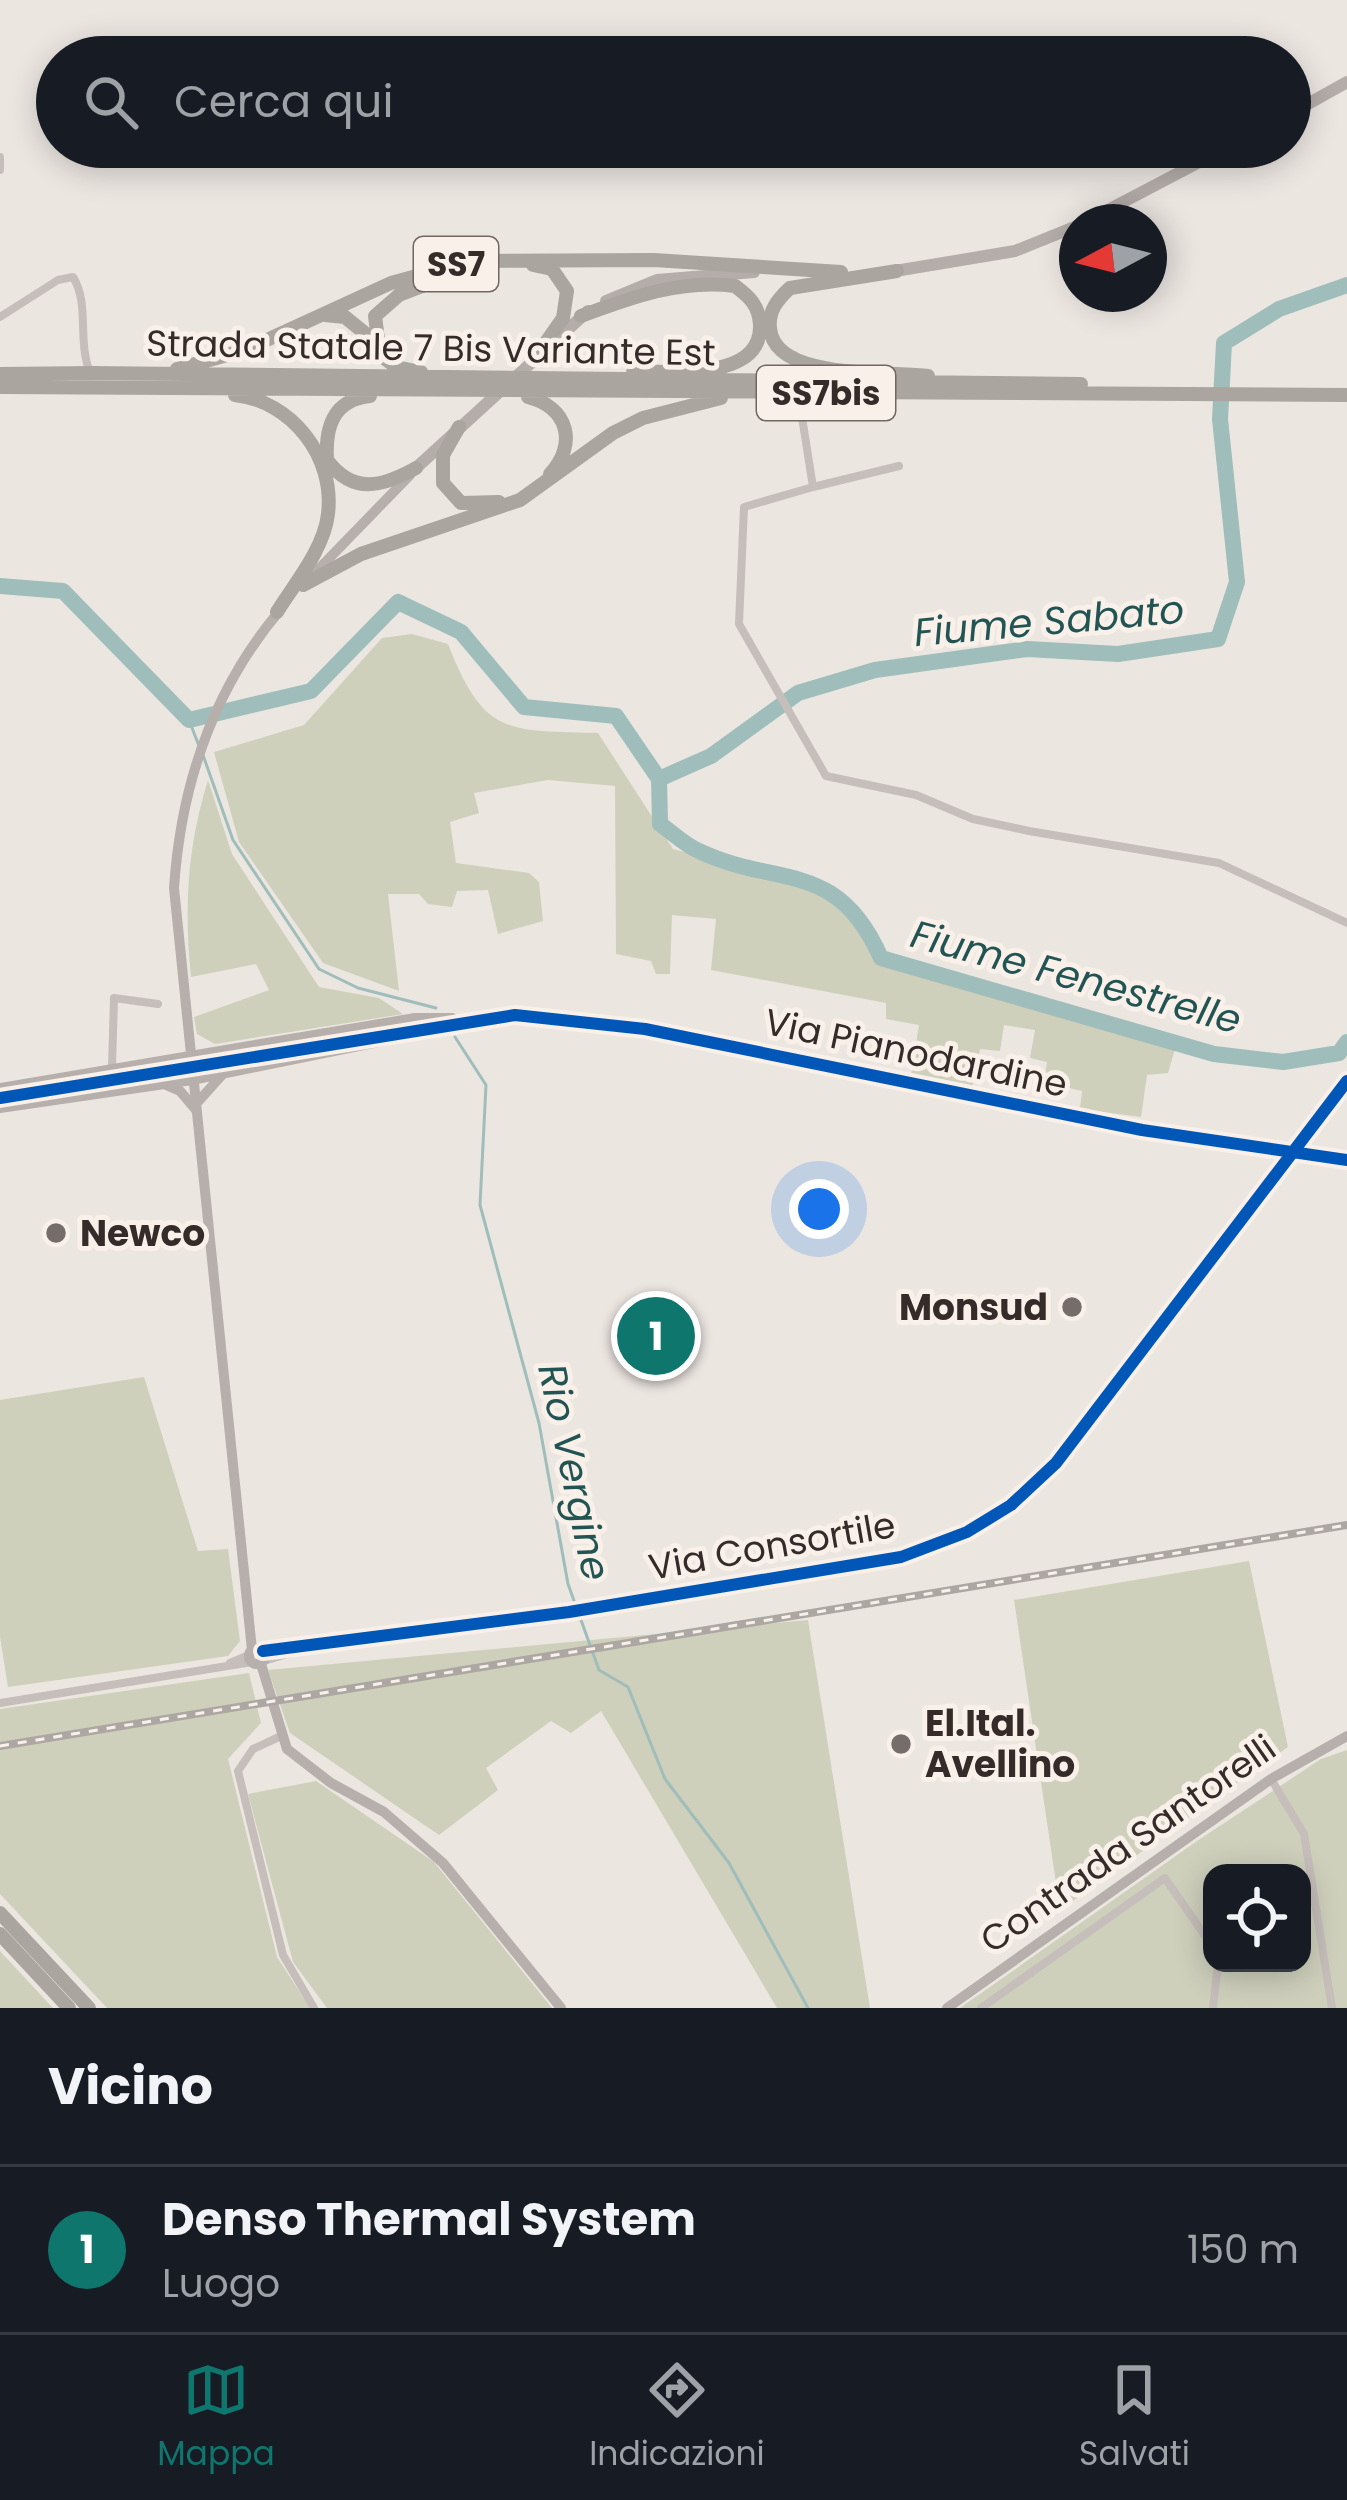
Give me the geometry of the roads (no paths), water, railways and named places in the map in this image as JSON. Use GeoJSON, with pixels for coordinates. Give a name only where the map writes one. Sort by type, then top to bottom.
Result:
{"type":"FeatureCollection","features":[{"type":"Feature","properties":{"kind":"highway","name":"SS7"},"geometry":{"type":"LineString","coordinates":[[0,374],[205,364],[391,283],[471,261],[739,262],[841,272]]}},
{"type":"Feature","properties":{"kind":"highway"},"geometry":{"type":"LineString","coordinates":[[374,344],[375,316],[399,295],[445,275],[520,264],[552,269],[567,291],[563,318],[542,348]]}},
{"type":"Feature","properties":{"kind":"highway"},"geometry":{"type":"LineString","coordinates":[[897,272],[790,288],[770,318],[776,347],[802,363],[826,368],[999,383]]}},
{"type":"Feature","properties":{"kind":"highway"},"geometry":{"type":"LineString","coordinates":[[508,377],[729,366],[745,359],[760,332],[756,306],[747,294],[716,284],[639,294],[581,316]]}},
{"type":"Feature","properties":{"kind":"highway"},"geometry":{"type":"LineString","coordinates":[[322,314],[345,316],[362,326],[396,367],[526,396],[557,410],[566,424],[562,458],[544,479],[502,501],[461,502],[439,471],[459,427]]}},
{"type":"Feature","properties":{"kind":"highway","name":"Strada Statale 7 Bis Variante Est"},"geometry":{"type":"LineString","coordinates":[[90,373],[764,392],[1347,386]]}},
{"type":"Feature","properties":{"kind":"highway","name":"Strada Statale 7 Bis Variante Est"},"geometry":{"type":"LineString","coordinates":[[478,385],[508,377],[1177,390]]}},
{"type":"Feature","properties":{"kind":"highway"},"geometry":{"type":"LineString","coordinates":[[416,468],[388,484],[346,480],[327,460],[326,438],[344,403],[478,385]]}},
{"type":"Feature","properties":{"kind":"highway"},"geometry":{"type":"LineString","coordinates":[[0,387],[425,390]]}},
{"type":"Feature","properties":{"kind":"highway"},"geometry":{"type":"LineString","coordinates":[[152,388],[258,399],[297,424],[313,445],[322,466],[328,514],[320,543],[277,612]]}},
{"type":"Feature","properties":{"kind":"highway","name":"Strada Statale 7 Bis Variante Est"},"geometry":{"type":"LineString","coordinates":[[1250,389],[1347,395]]}},
{"type":"Feature","properties":{"kind":"highway"},"geometry":{"type":"LineString","coordinates":[[304,585],[361,554],[520,500],[594,446],[644,418],[764,392]]}},
{"type":"Feature","properties":{"kind":"highway"},"geometry":{"type":"LineString","coordinates":[[0,1912],[89,2008]]}},
{"type":"Feature","properties":{"kind":"highway"},"geometry":{"type":"LineString","coordinates":[[0,1934],[69,2008]]}},
{"type":"Feature","properties":{"kind":"main road"},"geometry":{"type":"LineString","coordinates":[[1311,102],[1347,82]]}},
{"type":"Feature","properties":{"kind":"main road","name":"SS7"},"geometry":{"type":"LineString","coordinates":[[1119,204],[1188,168]]}},
{"type":"Feature","properties":{"kind":"main road","name":"SS7"},"geometry":{"type":"LineString","coordinates":[[416,468],[581,316],[640,286],[683,275],[897,272],[1015,251],[1059,233]]}},
{"type":"Feature","properties":{"kind":"street"},"geometry":{"type":"LineString","coordinates":[[0,158],[0,170]]}},
{"type":"Feature","properties":{"kind":"street"},"geometry":{"type":"LineString","coordinates":[[0,316],[58,280],[73,277],[82,291],[80,328],[90,373]]}},
{"type":"Feature","properties":{"kind":"street"},"geometry":{"type":"LineString","coordinates":[[798,392],[813,487]]}},
{"type":"Feature","properties":{"kind":"street"},"geometry":{"type":"LineString","coordinates":[[898,466],[744,507],[739,624],[820,768],[833,779],[916,795],[973,819],[1219,863],[1347,923]]}},
{"type":"Feature","properties":{"kind":"street"},"geometry":{"type":"LineString","coordinates":[[416,468],[277,612],[199,746],[173,887],[186,1029],[251,1622],[280,1736],[287,1749],[331,1784],[384,1812],[443,1862],[561,2008]]}},
{"type":"Feature","properties":{"kind":"street"},"geometry":{"type":"LineString","coordinates":[[112,1066],[113,998],[158,1004]]}},
{"type":"Feature","properties":{"kind":"street","name":"Via Pianodardine"},"geometry":{"type":"LineString","coordinates":[[473,1019],[515,1015],[645,1029],[1142,1130],[1347,1160]]}},
{"type":"Feature","properties":{"kind":"street"},"geometry":{"type":"LineString","coordinates":[[0,1088],[415,1018],[473,1019]]}},
{"type":"Feature","properties":{"kind":"street"},"geometry":{"type":"LineString","coordinates":[[0,1098],[473,1019]]}},
{"type":"Feature","properties":{"kind":"street"},"geometry":{"type":"LineString","coordinates":[[0,1108],[192,1080],[430,1035],[473,1019]]}},
{"type":"Feature","properties":{"kind":"street"},"geometry":{"type":"LineString","coordinates":[[186,1029],[211,1050]]}},
{"type":"Feature","properties":{"kind":"street"},"geometry":{"type":"LineString","coordinates":[[166,1058],[186,1029]]}},
{"type":"Feature","properties":{"kind":"street"},"geometry":{"type":"LineString","coordinates":[[197,1108],[226,1072]]}},
{"type":"Feature","properties":{"kind":"street"},"geometry":{"type":"LineString","coordinates":[[1291,1150],[1347,1081]]}},
{"type":"Feature","properties":{"kind":"street"},"geometry":{"type":"LineString","coordinates":[[163,1084],[180,1091],[197,1108]]}},
{"type":"Feature","properties":{"kind":"street","name":"Via Consortile"},"geometry":{"type":"LineString","coordinates":[[0,1703],[303,1650],[902,1557],[967,1532],[1011,1505],[1056,1463],[1291,1150]]}},
{"type":"Feature","properties":{"kind":"street"},"geometry":{"type":"LineString","coordinates":[[280,1736],[253,1749],[238,1771],[283,1955],[314,2008]]}},
{"type":"Feature","properties":{"kind":"street","name":"Contrada Santorelli"},"geometry":{"type":"LineString","coordinates":[[946,2008],[1271,1779],[1347,1736]]}},
{"type":"Feature","properties":{"kind":"street"},"geometry":{"type":"LineString","coordinates":[[1271,1779],[1304,1834],[1332,2008]]}},
{"type":"Feature","properties":{"kind":"street"},"geometry":{"type":"LineString","coordinates":[[981,2008],[1165,1877],[1203,1933]]}},
{"type":"Feature","properties":{"kind":"street"},"geometry":{"type":"LineString","coordinates":[[1213,2008],[1218,1972]]}},
{"type":"Feature","properties":{"kind":"waterway","name":"Fiume Sabato"},"geometry":{"type":"LineString","coordinates":[[0,586],[63,591],[189,720],[311,691],[398,602],[461,632],[524,707],[616,716],[659,779],[711,756],[798,693],[875,670],[1027,649],[1118,654],[1218,639],[1237,582],[1220,419],[1224,343],[1279,309],[1347,285]]}},
{"type":"Feature","properties":{"kind":"waterway","name":"Rio Vergine"},"geometry":{"type":"LineString","coordinates":[[189,720],[199,746]]}},
{"type":"Feature","properties":{"kind":"waterway","name":"Rio Vergine"},"geometry":{"type":"LineString","coordinates":[[203,755],[233,840],[319,969],[358,988],[436,1008]]}},
{"type":"Feature","properties":{"kind":"waterway","name":"Fiume Fenestrelle"},"geometry":{"type":"LineString","coordinates":[[659,779],[660,824],[699,851],[825,890],[864,926],[881,958],[1214,1054],[1283,1062],[1339,1053],[1347,1042]]}},
{"type":"Feature","properties":{"kind":"waterway","name":"Rio Vergine"},"geometry":{"type":"LineString","coordinates":[[455,1037],[486,1085],[480,1205],[539,1423],[568,1584],[599,1670],[628,1687],[665,1779],[729,1863],[808,2008]]}},
{"type":"Feature","properties":{"kind":"railway"},"geometry":{"type":"LineString","coordinates":[[0,1746],[1347,1525]]}},
{"type":"Feature","properties":{"kind":"place","name":"Newco"},"geometry":{"type":"Point","coordinates":[56,1233]}},
{"type":"Feature","properties":{"kind":"place","name":"Monsud"},"geometry":{"type":"Point","coordinates":[1072,1307]}},
{"type":"Feature","properties":{"kind":"place","name":"Denso Thermal System"},"geometry":{"type":"Point","coordinates":[656,1336]}},
{"type":"Feature","properties":{"kind":"place","name":"El.Ital. Avellino"},"geometry":{"type":"Point","coordinates":[901,1744]}}]}
